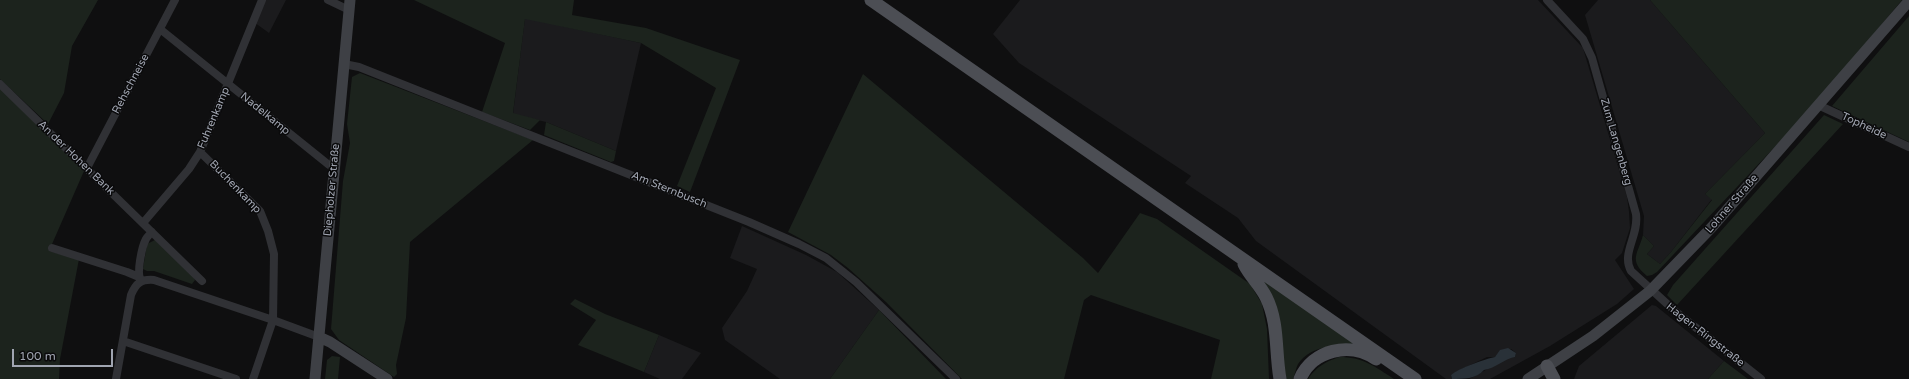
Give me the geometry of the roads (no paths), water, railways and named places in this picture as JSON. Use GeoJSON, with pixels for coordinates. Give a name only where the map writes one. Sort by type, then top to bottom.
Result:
{"type":"FeatureCollection","features":[{"type":"Feature","properties":{"kind":"main road"},"geometry":{"type":"LineString","coordinates":[[871,0],[1413,378]]}},
{"type":"Feature","properties":{"kind":"main road","name":"Lohner Straße"},"geometry":{"type":"LineString","coordinates":[[1528,379],[1593,336],[1650,291],[1708,232],[1909,1]]}},
{"type":"Feature","properties":{"kind":"main road","name":"Diepholzer Straße"},"geometry":{"type":"LineString","coordinates":[[314,379],[349,5]]}},
{"type":"Feature","properties":{"kind":"main road"},"geometry":{"type":"LineString","coordinates":[[1240,258],[1261,288],[1271,309],[1275,326],[1280,379]]}},
{"type":"Feature","properties":{"kind":"main road"},"geometry":{"type":"LineString","coordinates":[[319,337],[330,342],[386,379]]}},
{"type":"Feature","properties":{"kind":"main road"},"geometry":{"type":"LineString","coordinates":[[1300,379],[1306,369],[1317,358],[1333,351],[1347,350],[1371,356],[1396,373],[1413,378]]}},
{"type":"Feature","properties":{"kind":"main road"},"geometry":{"type":"LineString","coordinates":[[1547,366],[1554,379]]}},
{"type":"Feature","properties":{"kind":"street","name":"Rehschneise"},"geometry":{"type":"LineString","coordinates":[[87,168],[175,0]]}},
{"type":"Feature","properties":{"kind":"street","name":"Fuhrenkamp"},"geometry":{"type":"LineString","coordinates":[[143,223],[189,169],[200,152],[262,0]]}},
{"type":"Feature","properties":{"kind":"street"},"geometry":{"type":"LineString","coordinates":[[328,0],[349,5]]}},
{"type":"Feature","properties":{"kind":"street","name":"Zum Langenberg"},"geometry":{"type":"LineString","coordinates":[[1547,0],[1583,39],[1592,58],[1636,214],[1636,230],[1627,258],[1627,264],[1631,271],[1650,291]]}},
{"type":"Feature","properties":{"kind":"street","name":"Nadelkamp"},"geometry":{"type":"LineString","coordinates":[[160,30],[329,165],[334,166]]}},
{"type":"Feature","properties":{"kind":"street","name":"Am Sternbusch"},"geometry":{"type":"LineString","coordinates":[[344,64],[359,67],[479,114],[749,222],[799,244],[826,258],[856,282],[956,379]]}},
{"type":"Feature","properties":{"kind":"street","name":"An der Hohen Bank"},"geometry":{"type":"LineString","coordinates":[[0,84],[202,281]]}},
{"type":"Feature","properties":{"kind":"street","name":"Topheide"},"geometry":{"type":"LineString","coordinates":[[1818,105],[1909,147]]}},
{"type":"Feature","properties":{"kind":"street","name":"Buchenkamp"},"geometry":{"type":"LineString","coordinates":[[200,152],[260,211],[268,231],[274,254],[273,320],[253,379]]}},
{"type":"Feature","properties":{"kind":"street"},"geometry":{"type":"LineString","coordinates":[[116,379],[131,295],[140,279],[143,245],[145,239],[152,232]]}},
{"type":"Feature","properties":{"kind":"street"},"geometry":{"type":"LineString","coordinates":[[52,248],[127,272],[140,279],[154,280],[319,337]]}},
{"type":"Feature","properties":{"kind":"street","name":"Hagen-Ringstraße"},"geometry":{"type":"LineString","coordinates":[[1650,291],[1761,379]]}},
{"type":"Feature","properties":{"kind":"street"},"geometry":{"type":"LineString","coordinates":[[123,341],[236,379]]}}]}
